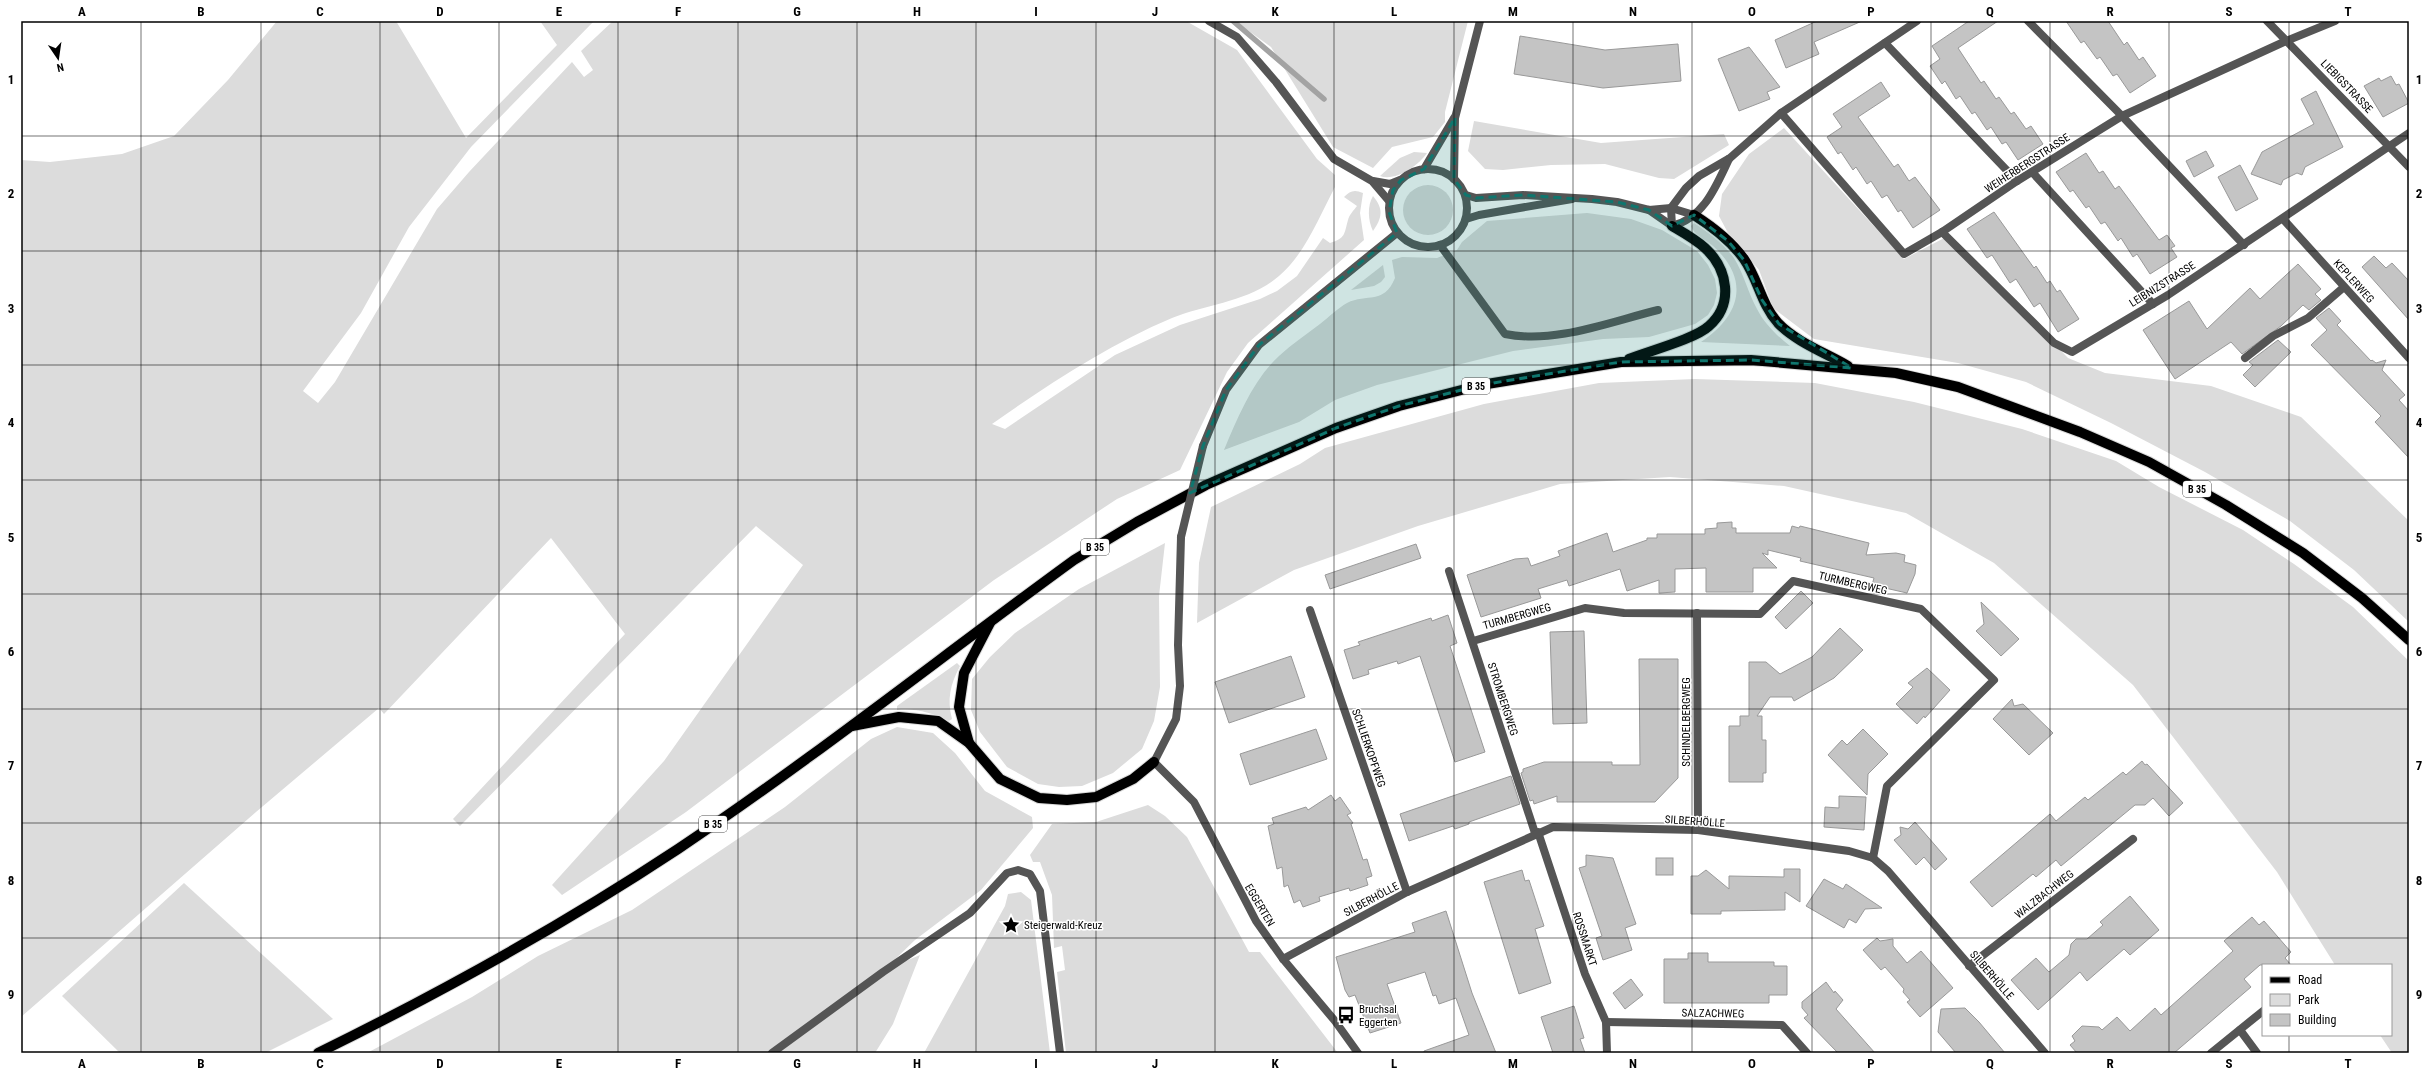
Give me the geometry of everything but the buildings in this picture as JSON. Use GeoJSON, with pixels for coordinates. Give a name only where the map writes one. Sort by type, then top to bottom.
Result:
{"type":"FeatureCollection","features":[{"type":"Feature","properties":{"kind":"main road"},"geometry":{"type":"LineString","coordinates":[[1694,215],[1728,241],[1744,260],[1762,300],[1779,324],[1796,336],[1852,368]]}},
{"type":"Feature","properties":{"kind":"main road","name":"B 35"},"geometry":{"type":"LineString","coordinates":[[1621,362],[1708,327],[1724,305],[1727,292],[1720,266],[1706,249],[1672,226]]}},
{"type":"Feature","properties":{"kind":"main road","name":"B 35"},"geometry":{"type":"LineString","coordinates":[[318,1053],[454,983],[574,915],[678,848],[848,727],[1074,560],[1137,522],[1206,485],[1336,428],[1399,406],[1481,385],[1621,362],[1751,360],[1896,373],[1958,387],[2080,432],[2149,462],[2226,505],[2302,553],[2362,598],[2409,640]]}},
{"type":"Feature","properties":{"kind":"main road"},"geometry":{"type":"LineString","coordinates":[[969,743],[960,707],[964,673],[991,620]]}},
{"type":"Feature","properties":{"kind":"main road"},"geometry":{"type":"LineString","coordinates":[[848,727],[899,717],[938,720],[969,743],[1000,779],[1038,798],[1067,800],[1096,797],[1133,779],[1154,762]]}},
{"type":"Feature","properties":{"kind":"street"},"geometry":{"type":"LineString","coordinates":[[1209,21],[1237,37],[1276,82],[1334,159],[1372,181],[1389,200]]}},
{"type":"Feature","properties":{"kind":"street"},"geometry":{"type":"LineString","coordinates":[[1454,179],[1455,118],[1480,21]]}},
{"type":"Feature","properties":{"kind":"street"},"geometry":{"type":"LineString","coordinates":[[1672,226],[1671,208],[1686,188],[1699,176],[1730,158],[1781,113],[1917,21]]}},
{"type":"Feature","properties":{"kind":"street"},"geometry":{"type":"LineString","coordinates":[[2028,21],[2122,116],[2244,245]]}},
{"type":"Feature","properties":{"kind":"street","name":"LIEBIGSTRASSE"},"geometry":{"type":"LineString","coordinates":[[2267,21],[2409,167]]}},
{"type":"Feature","properties":{"kind":"street","name":"WEIHERBERGSTRASSE"},"geometry":{"type":"LineString","coordinates":[[1781,113],[1904,254],[1942,232],[2017,181],[2122,116],[2286,41],[2335,21]]}},
{"type":"Feature","properties":{"kind":"street"},"geometry":{"type":"LineString","coordinates":[[1885,43],[2017,181]]}},
{"type":"Feature","properties":{"kind":"street"},"geometry":{"type":"LineString","coordinates":[[1424,169],[1455,118]]}},
{"type":"Feature","properties":{"kind":"street","name":"LEIBNIZSTRASSE"},"geometry":{"type":"LineString","coordinates":[[1942,232],[2054,342],[2072,352],[2154,304],[2283,219],[2389,145],[2409,133]]}},
{"type":"Feature","properties":{"kind":"street"},"geometry":{"type":"LineString","coordinates":[[1649,210],[1672,226],[1681,224],[1694,215],[1710,198],[1730,158]]}},
{"type":"Feature","properties":{"kind":"street"},"geometry":{"type":"LineString","coordinates":[[1372,181],[1390,184],[1401,180],[1412,172],[1424,169],[1437,170],[1454,179],[1466,195],[1468,208],[1466,219],[1460,232],[1450,242],[1440,246],[1422,248],[1408,243],[1397,233],[1390,218],[1389,200],[1401,180]]}},
{"type":"Feature","properties":{"kind":"street"},"geometry":{"type":"LineString","coordinates":[[2032,172],[2154,304]]}},
{"type":"Feature","properties":{"kind":"street"},"geometry":{"type":"LineString","coordinates":[[1466,195],[1476,198],[1524,195],[1618,202],[1649,210],[1671,208],[1694,215]]}},
{"type":"Feature","properties":{"kind":"street"},"geometry":{"type":"LineString","coordinates":[[1466,219],[1479,215],[1573,199]]}},
{"type":"Feature","properties":{"kind":"street","name":"KEPLERWEG"},"geometry":{"type":"LineString","coordinates":[[2283,219],[2409,358]]}},
{"type":"Feature","properties":{"kind":"street"},"geometry":{"type":"LineString","coordinates":[[1154,762],[1176,719],[1180,686],[1178,645],[1181,537],[1203,446],[1226,390],[1259,345],[1397,233]]}},
{"type":"Feature","properties":{"kind":"street"},"geometry":{"type":"LineString","coordinates":[[1440,246],[1505,334],[1525,338],[1549,337],[1658,310]]}},
{"type":"Feature","properties":{"kind":"street"},"geometry":{"type":"LineString","coordinates":[[2245,358],[2273,336],[2308,318],[2344,286]]}},
{"type":"Feature","properties":{"kind":"street","name":"STROMBERGWEG"},"geometry":{"type":"LineString","coordinates":[[1449,571],[1536,833]]}},
{"type":"Feature","properties":{"kind":"street","name":"TURMBERGWEG"},"geometry":{"type":"LineString","coordinates":[[1473,641],[1585,608],[1624,613],[1760,614],[1793,581],[1921,609],[1994,680],[1887,786],[1873,858]]}},
{"type":"Feature","properties":{"kind":"street","name":"SCHLIERKOPFWEG"},"geometry":{"type":"LineString","coordinates":[[1310,610],[1407,892]]}},
{"type":"Feature","properties":{"kind":"street","name":"SCHINDELBERGWEG"},"geometry":{"type":"LineString","coordinates":[[1697,613],[1698,830]]}},
{"type":"Feature","properties":{"kind":"street","name":"EGGERTEN"},"geometry":{"type":"LineString","coordinates":[[1154,762],[1194,802],[1256,922],[1283,959],[1335,1021],[1358,1053]]}},
{"type":"Feature","properties":{"kind":"street","name":"SILBERHÖLLE"},"geometry":{"type":"LineString","coordinates":[[1283,959],[1407,892],[1536,833],[1553,827],[1698,830],[1849,851],[1873,858],[1888,871],[2045,1053]]}},
{"type":"Feature","properties":{"kind":"street","name":"ROSSMARKT"},"geometry":{"type":"LineString","coordinates":[[1536,833],[1585,974],[1606,1022],[1607,1053]]}},
{"type":"Feature","properties":{"kind":"street","name":"WALZBACHWEG"},"geometry":{"type":"LineString","coordinates":[[1969,966],[2133,839]]}},
{"type":"Feature","properties":{"kind":"street"},"geometry":{"type":"LineString","coordinates":[[772,1053],[883,972],[970,913],[1007,873],[1018,870],[1030,874],[1040,891],[1060,1053]]}},
{"type":"Feature","properties":{"kind":"street"},"geometry":{"type":"LineString","coordinates":[[2211,1053],[2262,1012]]}},
{"type":"Feature","properties":{"kind":"street","name":"SALZACHWEG"},"geometry":{"type":"LineString","coordinates":[[1606,1022],[1782,1024],[1807,1053]]}},
{"type":"Feature","properties":{"kind":"street"},"geometry":{"type":"LineString","coordinates":[[2240,1030],[2257,1053]]}},
{"type":"Feature","properties":{"kind":"highlighted area"},"geometry":{"type":"Polygon","coordinates":[[[1455,118],[1454,179],[1466,195],[1476,198],[1523,195],[1617,202],[1649,210],[1672,226],[1694,215],[1728,241],[1744,260],[1762,300],[1779,324],[1852,368],[1751,360],[1621,362],[1481,385],[1399,406],[1336,428],[1190,493],[1203,446],[1226,390],[1259,345],[1397,233],[1389,212],[1393,190],[1401,180],[1424,169],[1455,118]]]}},
{"type":"Feature","properties":{"kind":"green space"},"geometry":{"type":"Polygon","coordinates":[[[277,21],[396,21],[466,138],[557,45],[540,21],[594,21],[471,147],[409,227],[361,313],[303,391],[318,403],[335,382],[437,209],[469,172],[572,62],[584,77],[593,70],[581,51],[613,21],[1186,21],[1237,50],[1317,159],[1335,175],[1335,187],[1304,246],[1279,276],[1255,292],[1172,318],[1125,340],[1079,366],[992,424],[1005,429],[1115,355],[1180,325],[1260,299],[1277,291],[1297,276],[1323,238],[1330,243],[1344,235],[1349,216],[1357,206],[1344,197],[1352,191],[1363,193],[1360,213],[1364,240],[1248,343],[1227,372],[1180,470],[1117,499],[994,580],[686,812],[562,895],[552,885],[664,761],[803,565],[756,526],[460,826],[453,819],[625,634],[551,538],[384,714],[379,708],[256,812],[21,1017],[21,160],[50,162],[122,154],[174,136],[228,80],[277,21]]]}},
{"type":"Feature","properties":{"kind":"green space"},"geometry":{"type":"Polygon","coordinates":[[[1235,21],[1468,21],[1445,112],[1445,122],[1433,137],[1392,147],[1373,168],[1333,147],[1271,47],[1235,21]]]}},
{"type":"Feature","properties":{"kind":"green space"},"geometry":{"type":"Polygon","coordinates":[[[1474,121],[1601,143],[1724,134],[1729,145],[1674,179],[1659,178],[1605,164],[1551,165],[1503,170],[1485,169],[1468,151],[1474,121]]]}},
{"type":"Feature","properties":{"kind":"green space"},"geometry":{"type":"Polygon","coordinates":[[[1784,128],[1904,259],[1950,235],[2068,358],[2105,373],[2211,386],[2301,417],[2409,521],[2409,622],[2354,570],[2290,521],[2205,472],[2111,423],[2026,382],[1958,363],[1814,339],[1773,308],[1759,270],[1728,233],[1719,216],[1722,194],[1749,154],[1784,128]]]}},
{"type":"Feature","properties":{"kind":"green space"},"geometry":{"type":"Polygon","coordinates":[[[1414,152],[1427,153],[1413,167],[1399,175],[1393,177],[1380,176],[1400,158],[1414,152]]]}},
{"type":"Feature","properties":{"kind":"green space"},"geometry":{"type":"Polygon","coordinates":[[[1428,185],[1437,187],[1448,196],[1453,210],[1451,219],[1442,230],[1428,235],[1419,233],[1408,224],[1403,210],[1405,201],[1414,190],[1428,185]]]}},
{"type":"Feature","properties":{"kind":"green space"},"geometry":{"type":"Polygon","coordinates":[[[1373,196],[1379,205],[1380,218],[1373,231],[1369,214],[1373,196]]]}},
{"type":"Feature","properties":{"kind":"green space"},"geometry":{"type":"Polygon","coordinates":[[[1587,213],[1631,219],[1662,230],[1697,251],[1708,265],[1715,279],[1717,293],[1714,305],[1708,315],[1695,324],[1649,337],[1603,339],[1513,351],[1377,385],[1335,400],[1299,422],[1224,450],[1247,400],[1261,376],[1289,347],[1344,305],[1354,300],[1374,297],[1386,292],[1395,278],[1392,260],[1402,257],[1437,258],[1457,250],[1462,242],[1487,221],[1587,213]]]}},
{"type":"Feature","properties":{"kind":"green space"},"geometry":{"type":"Polygon","coordinates":[[[1694,223],[1716,239],[1734,258],[1754,303],[1763,319],[1780,338],[1790,346],[1701,342],[1725,321],[1732,309],[1736,297],[1736,284],[1733,272],[1725,259],[1713,246],[1692,229],[1691,226],[1694,223]]]}},
{"type":"Feature","properties":{"kind":"green space"},"geometry":{"type":"Polygon","coordinates":[[[1383,265],[1385,277],[1381,282],[1374,286],[1351,290],[1383,265]]]}},
{"type":"Feature","properties":{"kind":"green space"},"geometry":{"type":"Polygon","coordinates":[[[1695,379],[1815,383],[1914,402],[2022,429],[2116,461],[2159,487],[2243,530],[2294,564],[2353,607],[2409,661],[2409,1053],[2392,1053],[2381,1036],[2392,1036],[2392,964],[2334,964],[2277,872],[2133,685],[1994,563],[1906,513],[1784,486],[1670,477],[1560,484],[1418,526],[1294,570],[1197,623],[1199,563],[1211,507],[1300,464],[1325,448],[1484,404],[1599,383],[1695,379]]]}},
{"type":"Feature","properties":{"kind":"green space"},"geometry":{"type":"Polygon","coordinates":[[[1165,543],[1159,596],[1160,687],[1154,721],[1142,749],[1113,773],[1082,786],[1059,787],[1038,784],[1007,767],[980,732],[971,710],[972,679],[990,657],[1015,633],[1079,589],[1165,543]]]}},
{"type":"Feature","properties":{"kind":"green space"},"geometry":{"type":"Polygon","coordinates":[[[957,663],[960,666],[950,692],[950,712],[952,719],[949,721],[930,713],[917,710],[897,710],[897,706],[957,663]]]}},
{"type":"Feature","properties":{"kind":"green space"},"geometry":{"type":"Polygon","coordinates":[[[897,727],[933,733],[955,753],[985,791],[1032,817],[1033,828],[981,890],[915,940],[884,970],[920,955],[893,1024],[875,1053],[367,1053],[472,997],[538,956],[632,910],[785,807],[871,739],[897,727]]]}},
{"type":"Feature","properties":{"kind":"green space"},"geometry":{"type":"Polygon","coordinates":[[[1148,805],[1165,816],[1187,837],[1249,952],[1260,952],[1338,1053],[1066,1053],[1057,972],[1065,970],[1062,946],[1054,948],[1052,895],[1040,862],[1033,862],[1030,855],[1052,824],[1096,822],[1148,805]]]}},
{"type":"Feature","properties":{"kind":"green space"},"geometry":{"type":"Polygon","coordinates":[[[184,883],[333,1019],[265,1053],[120,1053],[62,996],[184,883]]]}},
{"type":"Feature","properties":{"kind":"green space"},"geometry":{"type":"Polygon","coordinates":[[[1021,892],[1031,900],[1050,1053],[924,1053],[1005,906],[1008,894],[1021,892]]]}},
{"type":"Feature","properties":{"kind":"waterway"},"geometry":{"type":"LineString","coordinates":[[1233,21],[1324,99]]}},
{"type":"Feature","properties":{"kind":"place","name":"Steigerwald-Kreuz"},"geometry":{"type":"Point","coordinates":[1011,925]}},
{"type":"Feature","properties":{"kind":"place","name":"Bruchsal Eggerten"},"geometry":{"type":"Point","coordinates":[1346,1015]}}]}
